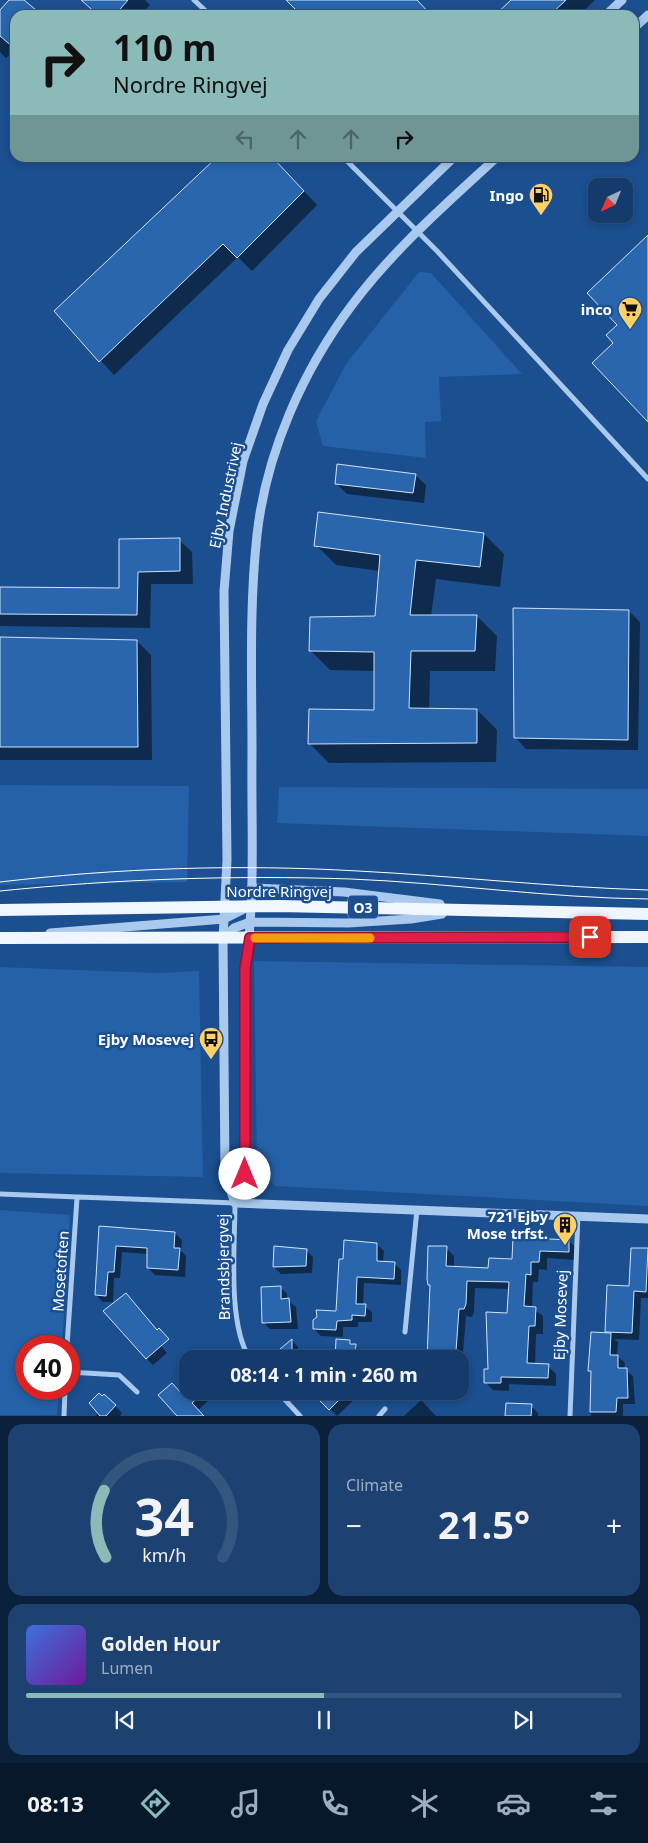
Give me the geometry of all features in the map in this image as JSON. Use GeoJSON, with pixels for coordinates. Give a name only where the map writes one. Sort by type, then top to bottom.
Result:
{"type":"FeatureCollection","features":[{"type":"Feature","properties":{"kind":"main road","name":"Nordre Ringvej"},"geometry":{"type":"LineString","coordinates":[[0,910],[196,906],[224,913],[250,906],[475,909],[648,914]]}},
{"type":"Feature","properties":{"kind":"main road","name":"O3"},"geometry":{"type":"LineString","coordinates":[[5,938],[648,937]]}},
{"type":"Feature","properties":{"kind":"street"},"geometry":{"type":"LineString","coordinates":[[194,0],[205,10]]}},
{"type":"Feature","properties":{"kind":"street"},"geometry":{"type":"LineString","coordinates":[[611,10],[622,0]]}},
{"type":"Feature","properties":{"kind":"street"},"geometry":{"type":"LineString","coordinates":[[348,162],[418,232],[648,479]]}},
{"type":"Feature","properties":{"kind":"street","name":"Ejby Industrivej"},"geometry":{"type":"LineString","coordinates":[[223,938],[227,860],[224,591],[229,531],[243,461],[263,404],[288,350],[319,299],[356,252],[396,211],[449,162]]}},
{"type":"Feature","properties":{"kind":"street"},"geometry":{"type":"LineString","coordinates":[[250,938],[253,595],[257,533],[270,472],[290,412],[318,356],[352,304],[418,232],[492,162]]}},
{"type":"Feature","properties":{"kind":"street"},"geometry":{"type":"LineString","coordinates":[[250,888],[344,892],[475,909]]}},
{"type":"Feature","properties":{"kind":"street"},"geometry":{"type":"LineString","coordinates":[[223,938],[234,928],[250,922],[411,919],[475,909]]}},
{"type":"Feature","properties":{"kind":"street"},"geometry":{"type":"LineString","coordinates":[[5,938],[224,913]]}},
{"type":"Feature","properties":{"kind":"street","name":"Brandsbjergvej"},"geometry":{"type":"LineString","coordinates":[[223,938],[225,1174],[235,1203],[235,1308],[239,1331],[246,1350]]}},
{"type":"Feature","properties":{"kind":"street","name":"Brandsbjergvej"},"geometry":{"type":"LineString","coordinates":[[235,1203],[245,1174],[245,969],[250,938]]}},
{"type":"Feature","properties":{"kind":"street"},"geometry":{"type":"LineString","coordinates":[[0,1194],[417,1208],[648,1219]]}},
{"type":"Feature","properties":{"kind":"street","name":"Mosetoften"},"geometry":{"type":"LineString","coordinates":[[68,1335],[77,1198]]}},
{"type":"Feature","properties":{"kind":"street"},"geometry":{"type":"LineString","coordinates":[[406,1332],[417,1208]]}},
{"type":"Feature","properties":{"kind":"street","name":"Ejby Mosevej"},"geometry":{"type":"LineString","coordinates":[[570,1416],[578,1215]]}},
{"type":"Feature","properties":{"kind":"street"},"geometry":{"type":"LineString","coordinates":[[80,1373],[119,1375],[137,1392]]}},
{"type":"Feature","properties":{"kind":"street"},"geometry":{"type":"LineString","coordinates":[[64,1416],[65,1400]]}},
{"type":"Feature","properties":{"kind":"street"},"geometry":{"type":"LineString","coordinates":[[285,1400],[300,1416]]}},
{"type":"Feature","properties":{"kind":"street"},"geometry":{"type":"LineString","coordinates":[[379,1416],[385,1409]]}},
{"type":"Feature","properties":{"kind":"shaded area"},"geometry":{"type":"Polygon","coordinates":[[[419,272],[431,273],[522,374],[439,377],[441,421],[425,422],[426,458],[323,446],[316,421],[346,364],[419,272]]]}},
{"type":"Feature","properties":{"kind":"shaded area"},"geometry":{"type":"Polygon","coordinates":[[[0,785],[189,786],[187,882],[0,885],[0,785]]]}},
{"type":"Feature","properties":{"kind":"shaded area"},"geometry":{"type":"Polygon","coordinates":[[[279,787],[648,789],[648,836],[277,823],[279,787]]]}},
{"type":"Feature","properties":{"kind":"shaded area"},"geometry":{"type":"Polygon","coordinates":[[[254,961],[648,967],[648,1206],[275,1186],[257,1166],[254,961]]]}},
{"type":"Feature","properties":{"kind":"shaded area"},"geometry":{"type":"Polygon","coordinates":[[[0,967],[158,973],[199,971],[203,1177],[0,1173],[0,967]]]}},
{"type":"Feature","properties":{"kind":"shaded area"},"geometry":{"type":"Polygon","coordinates":[[[0,1210],[70,1215],[63,1335],[15,1335],[15,1400],[58,1400],[57,1415],[0,1415],[0,1210]]]}},
{"type":"Feature","properties":{"kind":"building"},"geometry":{"type":"Polygon","coordinates":[[[9,0],[24,0],[36,10],[10,10],[10,45],[0,36],[0,10],[9,0]]]}},
{"type":"Feature","properties":{"kind":"building"},"geometry":{"type":"Polygon","coordinates":[[[81,0],[128,0],[119,10],[92,10],[81,0]]]}},
{"type":"Feature","properties":{"kind":"building"},"geometry":{"type":"Polygon","coordinates":[[[286,0],[417,0],[426,10],[296,10],[286,0]]]}},
{"type":"Feature","properties":{"kind":"building"},"geometry":{"type":"Polygon","coordinates":[[[511,0],[566,0],[555,10],[500,10],[511,0]]]}},
{"type":"Feature","properties":{"kind":"building"},"geometry":{"type":"Polygon","coordinates":[[[212,162],[277,162],[304,191],[237,258],[223,244],[99,362],[54,311],[212,162]]]}},
{"type":"Feature","properties":{"kind":"building","name":"inco"},"geometry":{"type":"Polygon","coordinates":[[[648,235],[648,422],[592,363],[613,343],[606,335],[617,325],[587,293],[648,235]]]}},
{"type":"Feature","properties":{"kind":"building"},"geometry":{"type":"Polygon","coordinates":[[[337,464],[416,474],[413,493],[335,484],[337,464]]]}},
{"type":"Feature","properties":{"kind":"building"},"geometry":{"type":"Polygon","coordinates":[[[318,512],[484,533],[480,567],[416,560],[410,615],[477,615],[475,651],[411,651],[409,708],[477,709],[477,743],[308,744],[309,709],[374,710],[374,652],[309,651],[310,617],[375,616],[380,555],[314,546],[318,512]]]}},
{"type":"Feature","properties":{"kind":"building"},"geometry":{"type":"Polygon","coordinates":[[[180,538],[180,571],[138,572],[137,615],[0,614],[0,587],[119,588],[119,539],[180,538]]]}},
{"type":"Feature","properties":{"kind":"building"},"geometry":{"type":"Polygon","coordinates":[[[513,608],[629,610],[628,740],[514,738],[513,608]]]}},
{"type":"Feature","properties":{"kind":"building"},"geometry":{"type":"Polygon","coordinates":[[[0,637],[137,640],[138,747],[0,747],[0,637]]]}},
{"type":"Feature","properties":{"kind":"building"},"geometry":{"type":"Polygon","coordinates":[[[99,1226],[175,1232],[174,1248],[180,1248],[178,1270],[147,1268],[147,1248],[116,1246],[114,1272],[108,1272],[106,1296],[95,1295],[99,1226]]]}},
{"type":"Feature","properties":{"kind":"building"},"geometry":{"type":"Polygon","coordinates":[[[513,1237],[569,1240],[569,1252],[540,1251],[539,1262],[531,1262],[531,1275],[526,1274],[524,1306],[536,1307],[535,1326],[529,1326],[527,1363],[549,1364],[548,1378],[501,1377],[501,1383],[484,1383],[484,1369],[488,1369],[486,1312],[507,1313],[509,1282],[467,1281],[466,1304],[464,1309],[459,1309],[456,1350],[427,1350],[430,1285],[428,1285],[427,1279],[428,1246],[447,1246],[446,1266],[488,1268],[489,1258],[512,1259],[513,1237]]]}},
{"type":"Feature","properties":{"kind":"building"},"geometry":{"type":"Polygon","coordinates":[[[344,1240],[377,1243],[377,1261],[395,1262],[394,1279],[357,1277],[356,1304],[366,1304],[365,1316],[352,1315],[352,1320],[337,1321],[336,1330],[313,1329],[313,1320],[317,1317],[316,1310],[336,1311],[339,1259],[343,1259],[344,1240]]]}},
{"type":"Feature","properties":{"kind":"building"},"geometry":{"type":"Polygon","coordinates":[[[274,1246],[307,1249],[306,1266],[273,1267],[274,1246]]]}},
{"type":"Feature","properties":{"kind":"building"},"geometry":{"type":"Polygon","coordinates":[[[631,1248],[648,1248],[646,1292],[634,1291],[632,1333],[605,1332],[607,1285],[629,1286],[631,1248]]]}},
{"type":"Feature","properties":{"kind":"building"},"geometry":{"type":"Polygon","coordinates":[[[281,1286],[281,1299],[289,1298],[291,1322],[262,1323],[261,1287],[281,1286]]]}},
{"type":"Feature","properties":{"kind":"building"},"geometry":{"type":"Polygon","coordinates":[[[126,1293],[157,1330],[159,1328],[169,1339],[146,1359],[103,1311],[126,1293]]]}},
{"type":"Feature","properties":{"kind":"building"},"geometry":{"type":"Polygon","coordinates":[[[591,1332],[611,1333],[610,1355],[618,1355],[618,1368],[627,1368],[628,1398],[617,1398],[616,1412],[590,1412],[591,1371],[588,1371],[591,1332]]]}},
{"type":"Feature","properties":{"kind":"building"},"geometry":{"type":"Polygon","coordinates":[[[292,1339],[292,1350],[279,1350],[292,1339]]]}},
{"type":"Feature","properties":{"kind":"building"},"geometry":{"type":"Polygon","coordinates":[[[336,1339],[350,1340],[350,1344],[356,1344],[356,1350],[335,1350],[336,1339]]]}},
{"type":"Feature","properties":{"kind":"building"},"geometry":{"type":"Polygon","coordinates":[[[172,1383],[179,1391],[179,1400],[195,1400],[192,1403],[204,1416],[177,1416],[158,1395],[172,1383]]]}},
{"type":"Feature","properties":{"kind":"building"},"geometry":{"type":"Polygon","coordinates":[[[99,1393],[102,1396],[104,1394],[116,1405],[106,1416],[100,1416],[89,1403],[99,1393]]]}},
{"type":"Feature","properties":{"kind":"building"},"geometry":{"type":"Polygon","coordinates":[[[319,1400],[339,1400],[329,1410],[319,1400]]]}},
{"type":"Feature","properties":{"kind":"building"},"geometry":{"type":"Polygon","coordinates":[[[506,1403],[532,1404],[531,1416],[505,1416],[506,1403]]]}},
{"type":"Feature","properties":{"kind":"tram line"},"geometry":{"type":"LineString","coordinates":[[0,882],[89,873],[268,868],[358,871],[648,890]]}},
{"type":"Feature","properties":{"kind":"tram line"},"geometry":{"type":"LineString","coordinates":[[0,891],[175,879],[307,878],[388,881],[573,896],[648,899]]}},
{"type":"Feature","properties":{"kind":"slow traffic"},"geometry":{"type":"LineString","coordinates":[[255,938],[370,938]]}},
{"type":"Feature","properties":{"kind":"place","name":"Ingo"},"geometry":{"type":"Point","coordinates":[541,216]}},
{"type":"Feature","properties":{"kind":"place","name":"inco"},"geometry":{"type":"Point","coordinates":[630,330]}},
{"type":"Feature","properties":{"kind":"place","name":"Ejby Mosevej"},"geometry":{"type":"Point","coordinates":[211,1060]}},
{"type":"Feature","properties":{"kind":"place","name":"721 Ejby Mose trfst."},"geometry":{"type":"Point","coordinates":[565,1246]}},
{"type":"Feature","properties":{"kind":"route"},"geometry":{"type":"LineString","coordinates":[[245,1174],[245,969],[250,938],[590,937]]}}]}
